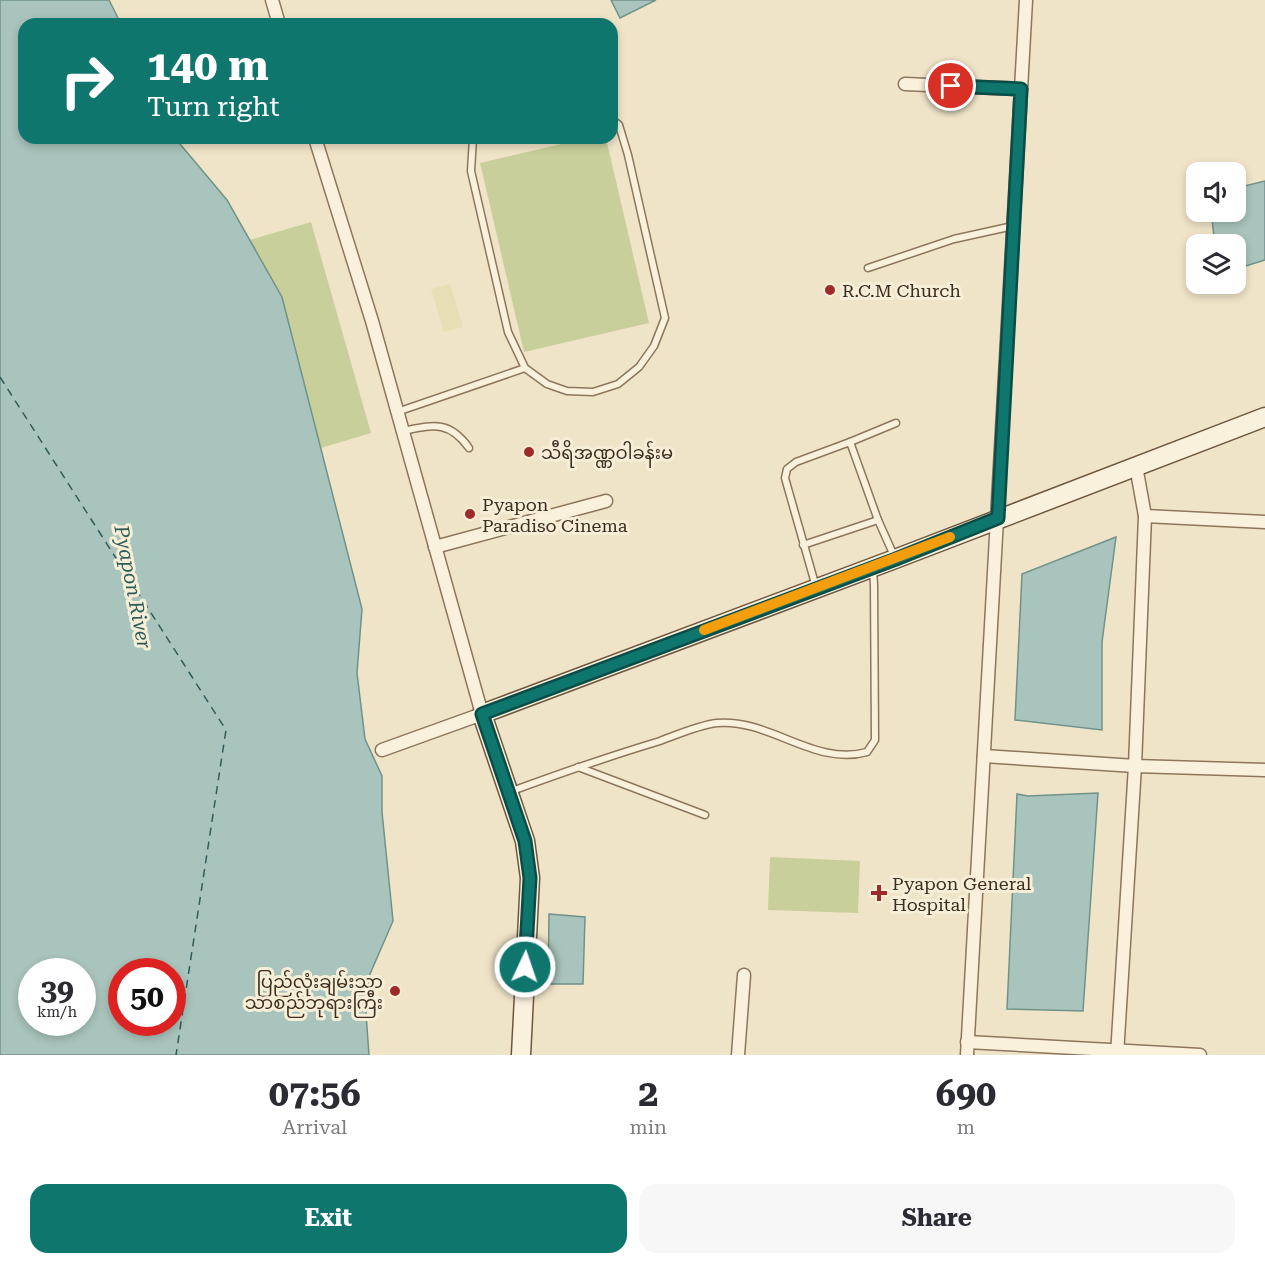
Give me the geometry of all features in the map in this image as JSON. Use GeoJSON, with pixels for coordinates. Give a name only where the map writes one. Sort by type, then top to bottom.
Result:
{"type":"FeatureCollection","features":[{"type":"Feature","properties":{"kind":"main road"},"geometry":{"type":"LineString","coordinates":[[521,1055],[530,878],[525,841],[482,714],[816,587],[896,559],[1265,417]]}},
{"type":"Feature","properties":{"kind":"street"},"geometry":{"type":"LineString","coordinates":[[272,0],[277,18]]}},
{"type":"Feature","properties":{"kind":"street"},"geometry":{"type":"LineString","coordinates":[[967,1055],[1026,0]]}},
{"type":"Feature","properties":{"kind":"street"},"geometry":{"type":"LineString","coordinates":[[904,84],[1021,89]]}},
{"type":"Feature","properties":{"kind":"street"},"geometry":{"type":"LineString","coordinates":[[317,144],[372,321],[482,714],[382,750]]}},
{"type":"Feature","properties":{"kind":"street"},"geometry":{"type":"LineString","coordinates":[[1118,1053],[1146,516],[1136,466]]}},
{"type":"Feature","properties":{"kind":"street"},"geometry":{"type":"LineString","coordinates":[[435,546],[606,501]]}},
{"type":"Feature","properties":{"kind":"street"},"geometry":{"type":"LineString","coordinates":[[1146,516],[1265,522]]}},
{"type":"Feature","properties":{"kind":"street"},"geometry":{"type":"LineString","coordinates":[[984,756],[1134,766],[1265,770]]}},
{"type":"Feature","properties":{"kind":"street"},"geometry":{"type":"LineString","coordinates":[[738,1055],[744,975]]}},
{"type":"Feature","properties":{"kind":"street"},"geometry":{"type":"LineString","coordinates":[[967,1042],[1118,1053],[1200,1055]]}},
{"type":"Feature","properties":{"kind":"lane"},"geometry":{"type":"LineString","coordinates":[[473,144],[471,171],[508,332],[525,368],[547,384],[567,391],[593,392],[618,384],[639,367],[654,346],[665,318],[628,154],[618,124]]}},
{"type":"Feature","properties":{"kind":"lane"},"geometry":{"type":"LineString","coordinates":[[868,268],[954,239],[1014,226]]}},
{"type":"Feature","properties":{"kind":"lane"},"geometry":{"type":"LineString","coordinates":[[397,412],[525,368]]}},
{"type":"Feature","properties":{"kind":"lane"},"geometry":{"type":"LineString","coordinates":[[816,587],[785,478],[787,469],[796,462],[896,423]]}},
{"type":"Feature","properties":{"kind":"lane"},"geometry":{"type":"LineString","coordinates":[[402,431],[431,425],[454,430],[469,447]]}},
{"type":"Feature","properties":{"kind":"lane"},"geometry":{"type":"LineString","coordinates":[[850,442],[878,520],[896,559]]}},
{"type":"Feature","properties":{"kind":"lane"},"geometry":{"type":"LineString","coordinates":[[803,545],[878,520]]}},
{"type":"Feature","properties":{"kind":"lane"},"geometry":{"type":"LineString","coordinates":[[508,792],[577,767],[716,723],[751,724],[822,752],[851,756],[867,752],[875,740],[872,567]]}},
{"type":"Feature","properties":{"kind":"lane"},"geometry":{"type":"LineString","coordinates":[[577,767],[705,815]]}},
{"type":"Feature","properties":{"kind":"shaded area"},"geometry":{"type":"Polygon","coordinates":[[[450,284],[463,327],[444,332],[431,289],[450,284]]]}},
{"type":"Feature","properties":{"kind":"green space"},"geometry":{"type":"Polygon","coordinates":[[[561,144],[607,144],[649,323],[524,352],[480,163],[561,144]]]}},
{"type":"Feature","properties":{"kind":"green space"},"geometry":{"type":"Polygon","coordinates":[[[311,222],[371,433],[321,448],[282,297],[250,240],[311,222]]]}},
{"type":"Feature","properties":{"kind":"green space"},"geometry":{"type":"Polygon","coordinates":[[[770,857],[860,861],[858,913],[768,910],[770,857]]]}},
{"type":"Feature","properties":{"kind":"water","name":"Pyapon River"},"geometry":{"type":"Polygon","coordinates":[[[0,0],[109,0],[118,18],[18,18],[18,144],[180,144],[227,200],[282,297],[362,609],[357,673],[365,739],[382,776],[382,812],[393,921],[370,974],[366,1013],[369,1055],[0,1055],[0,0]]]}},
{"type":"Feature","properties":{"kind":"water"},"geometry":{"type":"Polygon","coordinates":[[[611,0],[656,0],[620,18],[611,0]]]}},
{"type":"Feature","properties":{"kind":"water"},"geometry":{"type":"Polygon","coordinates":[[[1265,181],[1265,260],[1246,266],[1246,234],[1214,234],[1212,222],[1246,222],[1246,186],[1265,181]]]}},
{"type":"Feature","properties":{"kind":"water"},"geometry":{"type":"Polygon","coordinates":[[[1116,537],[1102,642],[1102,730],[1015,720],[1022,574],[1116,537]]]}},
{"type":"Feature","properties":{"kind":"water"},"geometry":{"type":"Polygon","coordinates":[[[1098,793],[1083,1011],[1007,1009],[1017,794],[1028,796],[1098,793]]]}},
{"type":"Feature","properties":{"kind":"water"},"geometry":{"type":"Polygon","coordinates":[[[549,914],[585,917],[583,984],[548,984],[549,914]]]}},
{"type":"Feature","properties":{"kind":"ferry route"},"geometry":{"type":"LineString","coordinates":[[0,377],[226,730],[176,1055]]}},
{"type":"Feature","properties":{"kind":"slow traffic"},"geometry":{"type":"LineString","coordinates":[[704,630],[950,537]]}},
{"type":"Feature","properties":{"kind":"place","name":"R.C.M Church"},"geometry":{"type":"Point","coordinates":[830,290]}},
{"type":"Feature","properties":{"kind":"place","name":"သီရိအဏ္ဏဝါခန်းမ"},"geometry":{"type":"Point","coordinates":[529,452]}},
{"type":"Feature","properties":{"kind":"place","name":"Pyapon Paradiso Cinema"},"geometry":{"type":"Point","coordinates":[470,514]}},
{"type":"Feature","properties":{"kind":"place","name":"Pyapon General Hospital"},"geometry":{"type":"Point","coordinates":[879,893]}},
{"type":"Feature","properties":{"kind":"place","name":"ပြည်လုံးချမ်းသာ သာစည်ဘုရားကြီး"},"geometry":{"type":"Point","coordinates":[395,991]}},
{"type":"Feature","properties":{"kind":"route"},"geometry":{"type":"LineString","coordinates":[[525,967],[530,878],[525,841],[482,714],[816,587],[896,559],[998,518],[1021,89],[951,86]]}}]}
